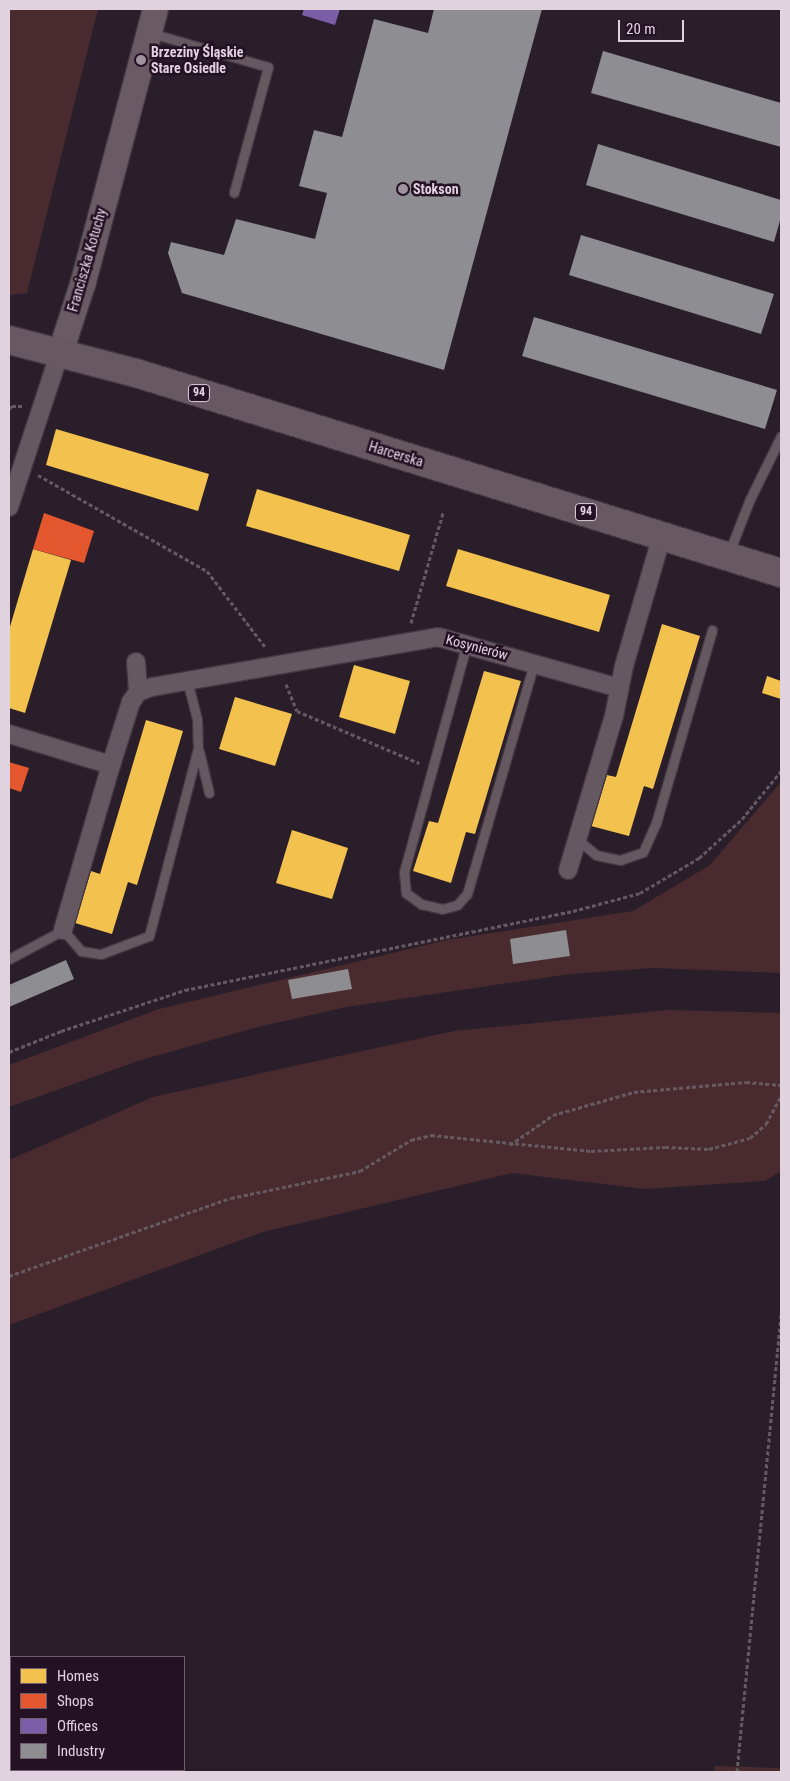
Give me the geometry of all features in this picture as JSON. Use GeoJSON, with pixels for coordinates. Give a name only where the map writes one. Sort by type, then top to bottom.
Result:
{"type":"FeatureCollection","features":[{"type":"Feature","properties":{"kind":"main road","name":"Harcerska"},"geometry":{"type":"LineString","coordinates":[[9,340],[59,355],[129,371],[728,555],[781,573]]}},
{"type":"Feature","properties":{"kind":"street","name":"Franciszka Kotuchy"},"geometry":{"type":"LineString","coordinates":[[9,507],[83,281],[155,9]]}},
{"type":"Feature","properties":{"kind":"street"},"geometry":{"type":"LineString","coordinates":[[568,870],[614,716],[619,688],[662,535]]}},
{"type":"Feature","properties":{"kind":"street","name":"Kosynierów"},"geometry":{"type":"LineString","coordinates":[[187,680],[438,637],[467,643],[619,688]]}},
{"type":"Feature","properties":{"kind":"street"},"geometry":{"type":"LineString","coordinates":[[63,930],[111,765],[131,702],[138,692],[136,662]]}},
{"type":"Feature","properties":{"kind":"street"},"geometry":{"type":"LineString","coordinates":[[138,692],[187,680]]}},
{"type":"Feature","properties":{"kind":"street"},"geometry":{"type":"LineString","coordinates":[[9,734],[111,765]]}},
{"type":"Feature","properties":{"kind":"lane"},"geometry":{"type":"LineString","coordinates":[[149,33],[268,67],[234,192]]}},
{"type":"Feature","properties":{"kind":"lane"},"geometry":{"type":"LineString","coordinates":[[728,555],[750,499],[781,436]]}},
{"type":"Feature","properties":{"kind":"lane"},"geometry":{"type":"LineString","coordinates":[[577,839],[596,855],[620,860],[643,852],[656,823],[712,630]]}},
{"type":"Feature","properties":{"kind":"lane"},"geometry":{"type":"LineString","coordinates":[[467,643],[404,872],[406,893],[421,904],[442,909],[457,905],[473,881],[534,663]]}},
{"type":"Feature","properties":{"kind":"lane"},"geometry":{"type":"LineString","coordinates":[[187,680],[197,719],[198,748],[208,793]]}},
{"type":"Feature","properties":{"kind":"lane"},"geometry":{"type":"LineString","coordinates":[[9,959],[63,930],[81,952],[101,954],[149,936],[198,748]]}},
{"type":"Feature","properties":{"kind":"path"},"geometry":{"type":"LineString","coordinates":[[9,409],[12,406],[24,406]]}},
{"type":"Feature","properties":{"kind":"path"},"geometry":{"type":"LineString","coordinates":[[21,467],[207,571],[279,665],[297,711],[432,768]]}},
{"type":"Feature","properties":{"kind":"path"},"geometry":{"type":"LineString","coordinates":[[405,642],[443,513]]}},
{"type":"Feature","properties":{"kind":"path"},"geometry":{"type":"LineString","coordinates":[[9,1052],[61,1031],[185,990],[555,915],[640,893],[699,858],[742,819],[781,771]]}},
{"type":"Feature","properties":{"kind":"path"},"geometry":{"type":"LineString","coordinates":[[510,1145],[553,1116],[634,1092],[746,1082],[781,1085]]}},
{"type":"Feature","properties":{"kind":"path"},"geometry":{"type":"LineString","coordinates":[[9,1276],[231,1198],[360,1172],[411,1140],[431,1135],[452,1135],[510,1145],[591,1151],[665,1147],[709,1149],[750,1138],[766,1124],[781,1096]]}},
{"type":"Feature","properties":{"kind":"path"},"geometry":{"type":"LineString","coordinates":[[737,1772],[781,1314]]}},
{"type":"Feature","properties":{"kind":"shaded area"},"geometry":{"type":"Polygon","coordinates":[[[9,9],[98,9],[27,293],[9,295],[9,9]]]}},
{"type":"Feature","properties":{"kind":"shaded area"},"geometry":{"type":"Polygon","coordinates":[[[781,782],[781,973],[652,968],[570,974],[346,1007],[258,1027],[138,1061],[9,1107],[9,1065],[159,1009],[447,940],[633,911],[710,865],[781,782]]]}},
{"type":"Feature","properties":{"kind":"shaded area"},"geometry":{"type":"Polygon","coordinates":[[[668,1010],[781,1013],[781,1171],[765,1181],[644,1189],[512,1173],[263,1232],[9,1325],[9,1160],[153,1097],[454,1031],[668,1010]]]}},
{"type":"Feature","properties":{"kind":"shaded area"},"geometry":{"type":"Polygon","coordinates":[[[715,1766],[781,1768],[781,1772],[714,1772],[715,1766]]]}},
{"type":"Feature","properties":{"kind":"building: Homes"},"geometry":{"type":"Polygon","coordinates":[[[56,429],[209,474],[198,511],[46,465],[56,429]]]}},
{"type":"Feature","properties":{"kind":"building: Homes"},"geometry":{"type":"Polygon","coordinates":[[[257,489],[410,535],[399,571],[246,526],[257,489]]]}},
{"type":"Feature","properties":{"kind":"building: Homes"},"geometry":{"type":"Polygon","coordinates":[[[33,549],[71,560],[25,713],[9,708],[9,630],[33,549]]]}},
{"type":"Feature","properties":{"kind":"building: Homes"},"geometry":{"type":"Polygon","coordinates":[[[458,549],[610,595],[599,632],[446,586],[458,549]]]}},
{"type":"Feature","properties":{"kind":"building: Homes"},"geometry":{"type":"Polygon","coordinates":[[[662,624],[700,636],[653,789],[644,786],[629,836],[591,826],[607,775],[616,777],[662,624]]]}},
{"type":"Feature","properties":{"kind":"building: Homes"},"geometry":{"type":"Polygon","coordinates":[[[354,665],[410,681],[395,734],[339,717],[354,665]]]}},
{"type":"Feature","properties":{"kind":"building: Homes"},"geometry":{"type":"Polygon","coordinates":[[[484,671],[521,681],[475,834],[466,832],[451,883],[413,871],[429,821],[438,823],[484,671]]]}},
{"type":"Feature","properties":{"kind":"building: Homes"},"geometry":{"type":"Polygon","coordinates":[[[767,676],[781,681],[781,699],[762,693],[767,676]]]}},
{"type":"Feature","properties":{"kind":"building: Homes"},"geometry":{"type":"Polygon","coordinates":[[[235,697],[292,714],[275,766],[219,749],[235,697]]]}},
{"type":"Feature","properties":{"kind":"building: Homes"},"geometry":{"type":"Polygon","coordinates":[[[146,720],[183,731],[137,885],[128,882],[112,934],[75,923],[91,871],[100,874],[146,720]]]}},
{"type":"Feature","properties":{"kind":"building: Homes"},"geometry":{"type":"Polygon","coordinates":[[[292,830],[348,848],[332,899],[276,883],[292,830]]]}},
{"type":"Feature","properties":{"kind":"building: Shops"},"geometry":{"type":"Polygon","coordinates":[[[44,513],[94,531],[84,563],[33,549],[44,513]]]}},
{"type":"Feature","properties":{"kind":"building: Shops"},"geometry":{"type":"Polygon","coordinates":[[[9,762],[29,768],[21,792],[9,788],[9,762]]]}},
{"type":"Feature","properties":{"kind":"building: Offices"},"geometry":{"type":"Polygon","coordinates":[[[304,9],[340,9],[335,25],[302,15],[304,9]]]}},
{"type":"Feature","properties":{"kind":"building: Industry","name":"Stokson"},"geometry":{"type":"Polygon","coordinates":[[[434,9],[542,9],[444,370],[182,293],[168,253],[171,242],[224,255],[236,219],[315,239],[327,193],[299,186],[314,130],[342,137],[374,19],[428,33],[434,9]]]}},
{"type":"Feature","properties":{"kind":"building: Industry"},"geometry":{"type":"Polygon","coordinates":[[[603,51],[781,103],[781,147],[591,93],[603,51]]]}},
{"type":"Feature","properties":{"kind":"building: Industry"},"geometry":{"type":"Polygon","coordinates":[[[598,144],[781,200],[781,217],[774,242],[586,185],[598,144]]]}},
{"type":"Feature","properties":{"kind":"building: Industry"},"geometry":{"type":"Polygon","coordinates":[[[581,235],[774,294],[761,334],[569,275],[581,235]]]}},
{"type":"Feature","properties":{"kind":"building: Industry"},"geometry":{"type":"Polygon","coordinates":[[[534,317],[777,390],[765,429],[522,356],[534,317]]]}},
{"type":"Feature","properties":{"kind":"building: Industry"},"geometry":{"type":"Polygon","coordinates":[[[566,930],[570,956],[513,964],[510,939],[566,930]]]}},
{"type":"Feature","properties":{"kind":"building: Industry"},"geometry":{"type":"Polygon","coordinates":[[[66,960],[74,979],[9,1007],[9,985],[66,960]]]}},
{"type":"Feature","properties":{"kind":"building: Industry"},"geometry":{"type":"Polygon","coordinates":[[[348,969],[352,989],[292,999],[288,980],[348,969]]]}},
{"type":"Feature","properties":{"kind":"place","name":"Brzeziny Śląskie Stare Osiedle"},"geometry":{"type":"Point","coordinates":[141,60]}},
{"type":"Feature","properties":{"kind":"place","name":"Stokson"},"geometry":{"type":"Point","coordinates":[403,189]}}]}
